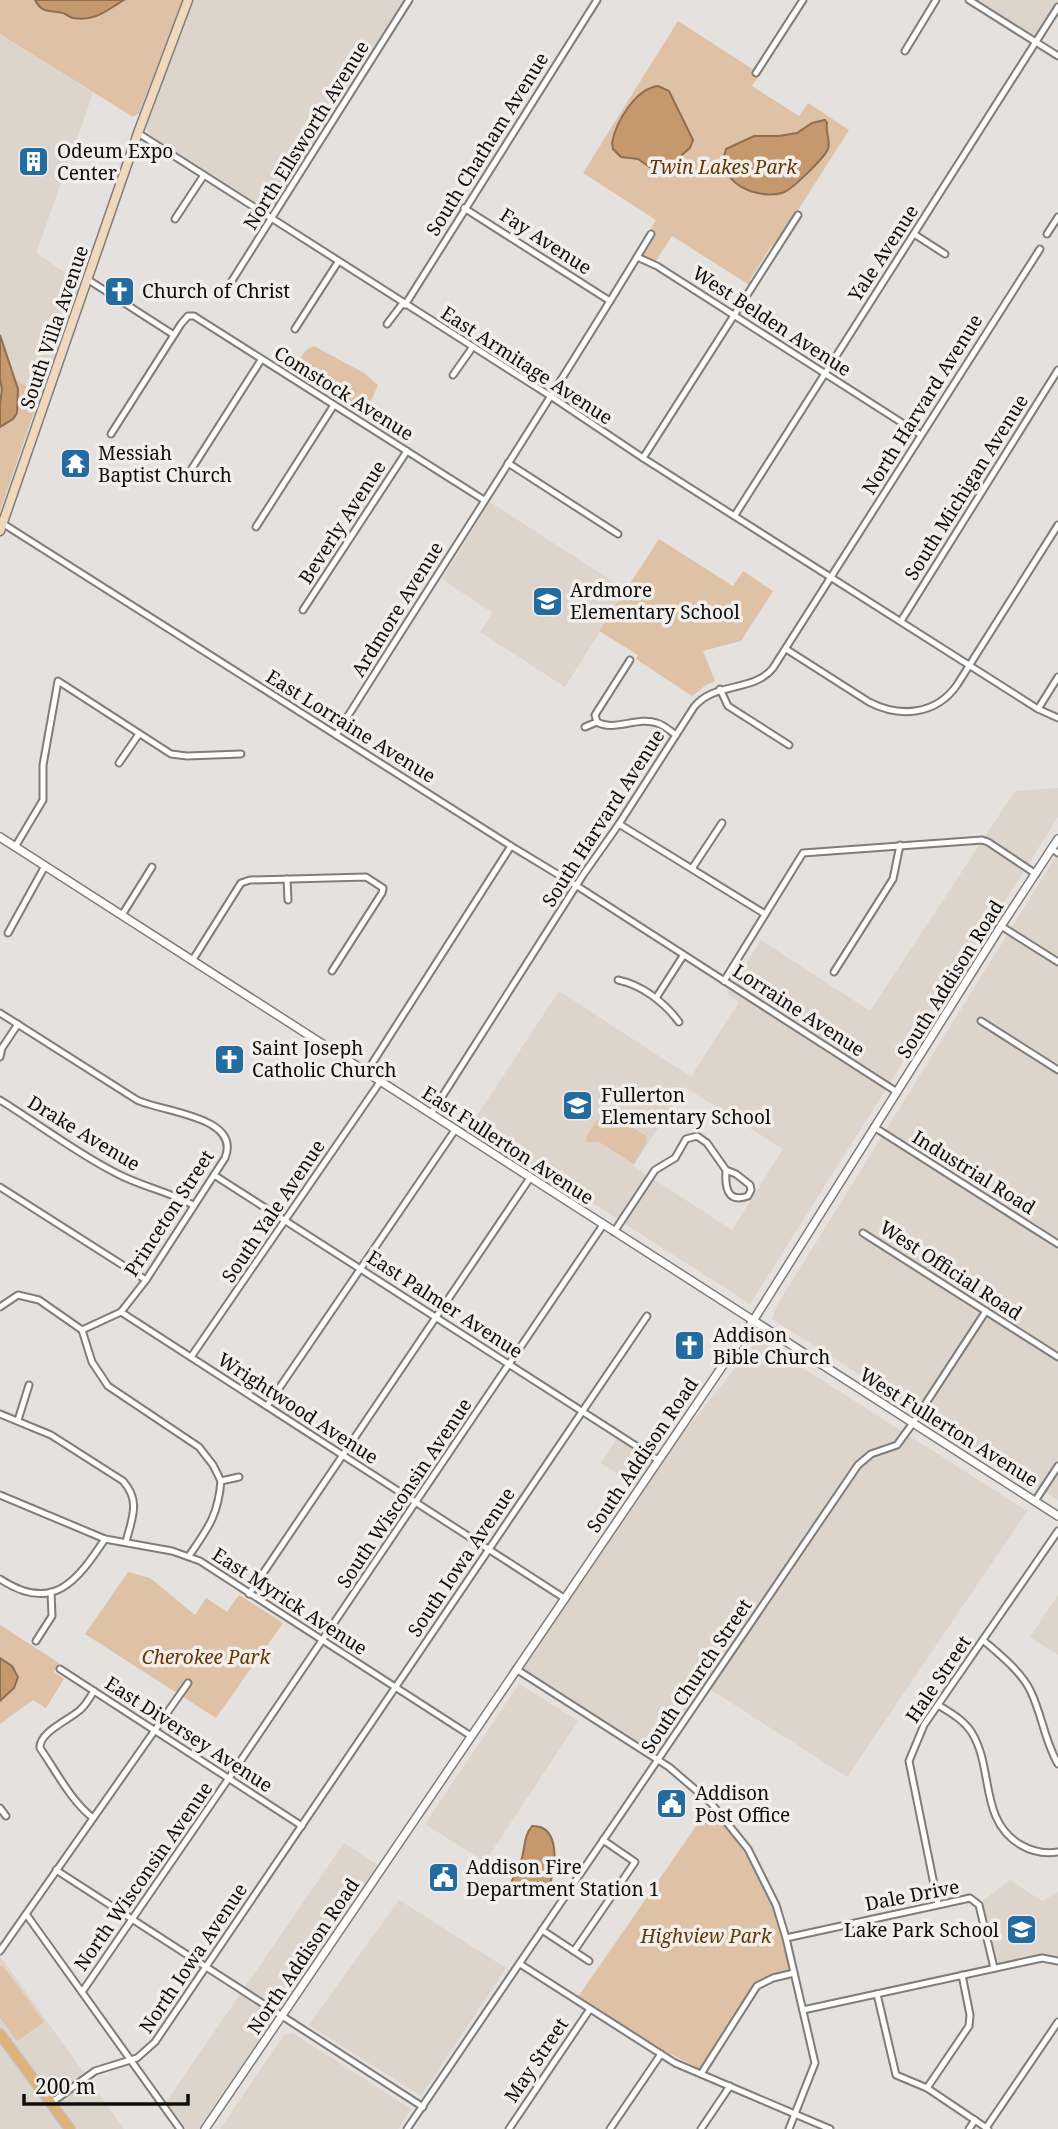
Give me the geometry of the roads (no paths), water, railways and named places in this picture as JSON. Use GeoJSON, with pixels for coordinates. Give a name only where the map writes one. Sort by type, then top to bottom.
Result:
{"type":"FeatureCollection","features":[{"type":"Feature","properties":{"kind":"main road","name":"South Villa Avenue"},"geometry":{"type":"LineString","coordinates":[[1,527],[138,133],[188,0]]}},
{"type":"Feature","properties":{"kind":"main road"},"geometry":{"type":"LineString","coordinates":[[0,2034],[70,2129]]}},
{"type":"Feature","properties":{"kind":"street","name":"North Ellsworth Avenue"},"geometry":{"type":"LineString","coordinates":[[228,287],[409,0]]}},
{"type":"Feature","properties":{"kind":"street","name":"South Chatham Avenue"},"geometry":{"type":"LineString","coordinates":[[387,324],[404,304],[597,0]]}},
{"type":"Feature","properties":{"kind":"street"},"geometry":{"type":"LineString","coordinates":[[756,73],[803,0]]}},
{"type":"Feature","properties":{"kind":"street"},"geometry":{"type":"LineString","coordinates":[[905,51],[936,0]]}},
{"type":"Feature","properties":{"kind":"street"},"geometry":{"type":"LineString","coordinates":[[969,0],[1058,56]]}},
{"type":"Feature","properties":{"kind":"street","name":"Yale Avenue"},"geometry":{"type":"LineString","coordinates":[[735,515],[1058,7]]}},
{"type":"Feature","properties":{"kind":"street","name":"East Armitage Avenue"},"geometry":{"type":"LineString","coordinates":[[138,133],[643,458],[1038,709],[1058,718]]}},
{"type":"Feature","properties":{"kind":"street"},"geometry":{"type":"LineString","coordinates":[[175,219],[204,175]]}},
{"type":"Feature","properties":{"kind":"street","name":"Fay Avenue"},"geometry":{"type":"LineString","coordinates":[[464,208],[610,301]]}},
{"type":"Feature","properties":{"kind":"street"},"geometry":{"type":"LineString","coordinates":[[643,458],[798,215]]}},
{"type":"Feature","properties":{"kind":"street"},"geometry":{"type":"LineString","coordinates":[[1047,234],[1058,217]]}},
{"type":"Feature","properties":{"kind":"street"},"geometry":{"type":"LineString","coordinates":[[552,397],[650,234]]}},
{"type":"Feature","properties":{"kind":"street"},"geometry":{"type":"LineString","coordinates":[[914,234],[945,254]]}},
{"type":"Feature","properties":{"kind":"street","name":"North Harvard Avenue"},"geometry":{"type":"LineString","coordinates":[[831,577],[1040,249]]}},
{"type":"Feature","properties":{"kind":"street","name":"West Belden Avenue"},"geometry":{"type":"LineString","coordinates":[[637,257],[657,266],[921,435]]}},
{"type":"Feature","properties":{"kind":"street"},"geometry":{"type":"LineString","coordinates":[[295,329],[338,262]]}},
{"type":"Feature","properties":{"kind":"street"},"geometry":{"type":"LineString","coordinates":[[87,279],[174,335],[111,434]]}},
{"type":"Feature","properties":{"kind":"street","name":"Comstock Avenue"},"geometry":{"type":"LineString","coordinates":[[174,335],[188,316],[194,316],[484,500]]}},
{"type":"Feature","properties":{"kind":"street"},"geometry":{"type":"LineString","coordinates":[[453,375],[472,348]]}},
{"type":"Feature","properties":{"kind":"street"},"geometry":{"type":"LineString","coordinates":[[184,481],[261,360]]}},
{"type":"Feature","properties":{"kind":"street","name":"South Michigan Avenue"},"geometry":{"type":"LineString","coordinates":[[901,621],[1058,370]]}},
{"type":"Feature","properties":{"kind":"street","name":"Ardmore Avenue"},"geometry":{"type":"LineString","coordinates":[[336,735],[552,397]]}},
{"type":"Feature","properties":{"kind":"street"},"geometry":{"type":"LineString","coordinates":[[256,527],[334,405]]}},
{"type":"Feature","properties":{"kind":"street","name":"Beverly Avenue"},"geometry":{"type":"LineString","coordinates":[[303,610],[407,451]]}},
{"type":"Feature","properties":{"kind":"street"},"geometry":{"type":"LineString","coordinates":[[508,463],[618,534]]}},
{"type":"Feature","properties":{"kind":"street"},"geometry":{"type":"LineString","coordinates":[[786,649],[882,708],[901,713],[928,708],[952,692],[1058,525]]}},
{"type":"Feature","properties":{"kind":"street","name":"East Lorraine Avenue"},"geometry":{"type":"LineString","coordinates":[[1,527],[577,886],[683,956]]}},
{"type":"Feature","properties":{"kind":"street","name":"South Harvard Avenue"},"geometry":{"type":"LineString","coordinates":[[431,1114],[699,701],[707,694],[720,689],[764,678],[786,649],[831,577]]}},
{"type":"Feature","properties":{"kind":"street"},"geometry":{"type":"LineString","coordinates":[[597,722],[595,715],[630,660]]}},
{"type":"Feature","properties":{"kind":"street"},"geometry":{"type":"LineString","coordinates":[[1038,709],[1058,677]]}},
{"type":"Feature","properties":{"kind":"street"},"geometry":{"type":"LineString","coordinates":[[15,847],[43,800],[43,765],[58,681],[171,754],[187,757],[240,754]]}},
{"type":"Feature","properties":{"kind":"street"},"geometry":{"type":"LineString","coordinates":[[720,689],[728,706],[789,745]]}},
{"type":"Feature","properties":{"kind":"street"},"geometry":{"type":"LineString","coordinates":[[585,727],[597,722],[604,725],[653,722],[661,724],[676,735]]}},
{"type":"Feature","properties":{"kind":"street"},"geometry":{"type":"LineString","coordinates":[[119,763],[139,734]]}},
{"type":"Feature","properties":{"kind":"street"},"geometry":{"type":"LineString","coordinates":[[693,867],[722,823]]}},
{"type":"Feature","properties":{"kind":"street"},"geometry":{"type":"LineString","coordinates":[[619,824],[693,867],[765,914]]}},
{"type":"Feature","properties":{"kind":"street","name":"East Fullerton Avenue"},"geometry":{"type":"LineString","coordinates":[[0,837],[752,1321]]}},
{"type":"Feature","properties":{"kind":"street","name":"South Addison Road"},"geometry":{"type":"LineString","coordinates":[[380,1870],[752,1321],[1001,926],[1055,851],[1058,839]]}},
{"type":"Feature","properties":{"kind":"street"},"geometry":{"type":"LineString","coordinates":[[724,981],[803,853],[986,841],[1036,874]]}},
{"type":"Feature","properties":{"kind":"street"},"geometry":{"type":"LineString","coordinates":[[834,972],[893,879],[900,845]]}},
{"type":"Feature","properties":{"kind":"street"},"geometry":{"type":"LineString","coordinates":[[366,1073],[511,846]]}},
{"type":"Feature","properties":{"kind":"street"},"geometry":{"type":"LineString","coordinates":[[8,933],[45,866]]}},
{"type":"Feature","properties":{"kind":"street"},"geometry":{"type":"LineString","coordinates":[[121,915],[152,867]]}},
{"type":"Feature","properties":{"kind":"street"},"geometry":{"type":"LineString","coordinates":[[192,961],[241,883],[250,880],[366,877],[383,888],[332,971]]}},
{"type":"Feature","properties":{"kind":"street"},"geometry":{"type":"LineString","coordinates":[[287,879],[288,900]]}},
{"type":"Feature","properties":{"kind":"street"},"geometry":{"type":"LineString","coordinates":[[1001,926],[1058,962]]}},
{"type":"Feature","properties":{"kind":"street"},"geometry":{"type":"LineString","coordinates":[[656,998],[683,956]]}},
{"type":"Feature","properties":{"kind":"street","name":"Lorraine Avenue"},"geometry":{"type":"LineString","coordinates":[[683,956],[897,1092]]}},
{"type":"Feature","properties":{"kind":"street"},"geometry":{"type":"LineString","coordinates":[[618,979],[630,982],[656,998],[667,1006],[679,1022]]}},
{"type":"Feature","properties":{"kind":"street"},"geometry":{"type":"LineString","coordinates":[[0,1013],[18,1024],[2,1048],[0,1058]]}},
{"type":"Feature","properties":{"kind":"street"},"geometry":{"type":"LineString","coordinates":[[981,1021],[1058,1070]]}},
{"type":"Feature","properties":{"kind":"street","name":"Princeton Street"},"geometry":{"type":"LineString","coordinates":[[18,1024],[136,1100],[195,1117],[218,1129],[225,1137],[228,1152],[215,1175],[146,1280],[121,1312]]}},
{"type":"Feature","properties":{"kind":"street","name":"South Yale Avenue"},"geometry":{"type":"LineString","coordinates":[[191,1357],[380,1082]]}},
{"type":"Feature","properties":{"kind":"street","name":"Drake Avenue"},"geometry":{"type":"LineString","coordinates":[[0,1100],[110,1170],[193,1205]]}},
{"type":"Feature","properties":{"kind":"street","name":"Industrial Road"},"geometry":{"type":"LineString","coordinates":[[874,1127],[1058,1244]]}},
{"type":"Feature","properties":{"kind":"street"},"geometry":{"type":"LineString","coordinates":[[267,1406],[455,1130]]}},
{"type":"Feature","properties":{"kind":"street"},"geometry":{"type":"LineString","coordinates":[[614,1232],[654,1170],[675,1158],[686,1139],[696,1136],[707,1143],[726,1170],[750,1185],[748,1196],[742,1198],[727,1192],[726,1170]]}},
{"type":"Feature","properties":{"kind":"street","name":"East Palmer Avenue"},"geometry":{"type":"LineString","coordinates":[[215,1175],[658,1460]]}},
{"type":"Feature","properties":{"kind":"street"},"geometry":{"type":"LineString","coordinates":[[249,1594],[530,1178]]}},
{"type":"Feature","properties":{"kind":"street"},"geometry":{"type":"LineString","coordinates":[[0,1187],[146,1280]]}},
{"type":"Feature","properties":{"kind":"street","name":"South Wisconsin Avenue"},"geometry":{"type":"LineString","coordinates":[[229,1778],[603,1225]]}},
{"type":"Feature","properties":{"kind":"street","name":"West Official Road"},"geometry":{"type":"LineString","coordinates":[[863,1233],[1058,1357]]}},
{"type":"Feature","properties":{"kind":"street"},"geometry":{"type":"LineString","coordinates":[[0,1307],[18,1295],[39,1300],[82,1330],[92,1363],[108,1386],[199,1447],[213,1465],[221,1481],[218,1506],[214,1518],[189,1556]]}},
{"type":"Feature","properties":{"kind":"street","name":"South Church Street"},"geometry":{"type":"LineString","coordinates":[[407,2129],[858,1465],[871,1454],[897,1444],[986,1311]]}},
{"type":"Feature","properties":{"kind":"street"},"geometry":{"type":"LineString","coordinates":[[82,1330],[121,1312]]}},
{"type":"Feature","properties":{"kind":"street","name":"Wrightwood Avenue"},"geometry":{"type":"LineString","coordinates":[[121,1312],[565,1598]]}},
{"type":"Feature","properties":{"kind":"street","name":"South Iowa Avenue"},"geometry":{"type":"LineString","coordinates":[[302,1826],[647,1316]]}},
{"type":"Feature","properties":{"kind":"street","name":"West Fullerton Avenue"},"geometry":{"type":"LineString","coordinates":[[752,1321],[1058,1516]]}},
{"type":"Feature","properties":{"kind":"street"},"geometry":{"type":"LineString","coordinates":[[18,1420],[29,1385]]}},
{"type":"Feature","properties":{"kind":"street"},"geometry":{"type":"LineString","coordinates":[[0,1414],[65,1443],[123,1481],[132,1490],[135,1503],[126,1542]]}},
{"type":"Feature","properties":{"kind":"street"},"geometry":{"type":"LineString","coordinates":[[1035,1501],[1058,1466]]}},
{"type":"Feature","properties":{"kind":"street"},"geometry":{"type":"LineString","coordinates":[[221,1481],[239,1477]]}},
{"type":"Feature","properties":{"kind":"street","name":"East Myrick Avenue"},"geometry":{"type":"LineString","coordinates":[[0,1495],[105,1539],[189,1556],[200,1561],[471,1736]]}},
{"type":"Feature","properties":{"kind":"street","name":"Hale Street"},"geometry":{"type":"LineString","coordinates":[[939,1904],[909,1761],[918,1738],[938,1705],[1058,1531]]}},
{"type":"Feature","properties":{"kind":"street"},"geometry":{"type":"LineString","coordinates":[[0,1579],[22,1591],[51,1592],[66,1586],[81,1574],[105,1539]]}},
{"type":"Feature","properties":{"kind":"street"},"geometry":{"type":"LineString","coordinates":[[36,1642],[52,1616],[51,1592]]}},
{"type":"Feature","properties":{"kind":"street"},"geometry":{"type":"LineString","coordinates":[[983,1640],[1020,1676],[1032,1692],[1058,1764]]}},
{"type":"Feature","properties":{"kind":"street","name":"East Diversey Avenue"},"geometry":{"type":"LineString","coordinates":[[60,1669],[302,1826]]}},
{"type":"Feature","properties":{"kind":"street"},"geometry":{"type":"LineString","coordinates":[[516,1669],[658,1760],[711,1803],[741,1839],[768,1886],[786,1938],[815,2063],[789,2129]]}},
{"type":"Feature","properties":{"kind":"street"},"geometry":{"type":"LineString","coordinates":[[0,1951],[188,1683]]}},
{"type":"Feature","properties":{"kind":"street"},"geometry":{"type":"LineString","coordinates":[[93,1818],[86,1813],[39,1744],[44,1736],[82,1708],[94,1691]]}},
{"type":"Feature","properties":{"kind":"street"},"geometry":{"type":"LineString","coordinates":[[938,1705],[962,1721],[974,1736],[980,1752],[990,1804],[1004,1831],[1017,1843],[1032,1850],[1058,1852]]}},
{"type":"Feature","properties":{"kind":"street","name":"North Wisconsin Avenue"},"geometry":{"type":"LineString","coordinates":[[82,1992],[229,1778]]}},
{"type":"Feature","properties":{"kind":"street"},"geometry":{"type":"LineString","coordinates":[[0,1808],[6,1816]]}},
{"type":"Feature","properties":{"kind":"street","name":"North Iowa Avenue"},"geometry":{"type":"LineString","coordinates":[[51,2103],[95,2071],[131,2060],[152,2046],[302,1826]]}},
{"type":"Feature","properties":{"kind":"street"},"geometry":{"type":"LineString","coordinates":[[574,1951],[635,1862],[603,1840]]}},
{"type":"Feature","properties":{"kind":"street"},"geometry":{"type":"LineString","coordinates":[[56,1870],[423,2107]]}},
{"type":"Feature","properties":{"kind":"street","name":"North Addison Road"},"geometry":{"type":"LineString","coordinates":[[205,2129],[380,1870]]}},
{"type":"Feature","properties":{"kind":"street","name":"Dale Drive"},"geometry":{"type":"LineString","coordinates":[[786,1938],[970,1898],[977,1902],[994,1968]]}},
{"type":"Feature","properties":{"kind":"street"},"geometry":{"type":"LineString","coordinates":[[26,1914],[180,2129]]}},
{"type":"Feature","properties":{"kind":"street"},"geometry":{"type":"LineString","coordinates":[[542,1930],[589,1961]]}},
{"type":"Feature","properties":{"kind":"street"},"geometry":{"type":"LineString","coordinates":[[803,2010],[1042,1958],[1058,1961]]}},
{"type":"Feature","properties":{"kind":"street"},"geometry":{"type":"LineString","coordinates":[[520,1964],[676,2063],[831,2129]]}},
{"type":"Feature","properties":{"kind":"street"},"geometry":{"type":"LineString","coordinates":[[701,2074],[757,1986],[773,1978],[794,1973]]}},
{"type":"Feature","properties":{"kind":"street"},"geometry":{"type":"LineString","coordinates":[[927,2088],[967,2031],[970,2015],[962,1975]]}},
{"type":"Feature","properties":{"kind":"street"},"geometry":{"type":"LineString","coordinates":[[877,1994],[896,2075],[927,2088],[987,2128],[1058,2022]]}},
{"type":"Feature","properties":{"kind":"street","name":"May Street"},"geometry":{"type":"LineString","coordinates":[[509,2129],[590,2009]]}},
{"type":"Feature","properties":{"kind":"street"},"geometry":{"type":"LineString","coordinates":[[610,2129],[661,2054]]}},
{"type":"Feature","properties":{"kind":"street"},"geometry":{"type":"LineString","coordinates":[[701,2129],[730,2086]]}},
{"type":"Feature","properties":{"kind":"street"},"geometry":{"type":"LineString","coordinates":[[969,2129],[975,2120]]}},
{"type":"Feature","properties":{"kind":"place","name":"Odeum Expo Center"},"geometry":{"type":"Point","coordinates":[34,162]}},
{"type":"Feature","properties":{"kind":"place","name":"Church of Christ"},"geometry":{"type":"Point","coordinates":[119,291]}},
{"type":"Feature","properties":{"kind":"place","name":"Messiah Baptist Church"},"geometry":{"type":"Point","coordinates":[75,464]}},
{"type":"Feature","properties":{"kind":"place","name":"Ardmore Elementary School"},"geometry":{"type":"Point","coordinates":[547,601]}},
{"type":"Feature","properties":{"kind":"place","name":"Saint Joseph Catholic Church"},"geometry":{"type":"Point","coordinates":[229,1059]}},
{"type":"Feature","properties":{"kind":"place","name":"Fullerton Elementary School"},"geometry":{"type":"Point","coordinates":[578,1106]}},
{"type":"Feature","properties":{"kind":"place","name":"Addison Bible Church"},"geometry":{"type":"Point","coordinates":[690,1346]}},
{"type":"Feature","properties":{"kind":"place","name":"Addison Post Office"},"geometry":{"type":"Point","coordinates":[672,1804]}},
{"type":"Feature","properties":{"kind":"place","name":"Addison Fire Department Station 1"},"geometry":{"type":"Point","coordinates":[443,1878]}},
{"type":"Feature","properties":{"kind":"place","name":"Lake Park School"},"geometry":{"type":"Point","coordinates":[1022,1930]}},
{"type":"Feature","properties":{"kind":"park label","name":"Twin Lakes Park"},"geometry":{"type":"Point","coordinates":[723,167]}},
{"type":"Feature","properties":{"kind":"park label","name":"Cherokee Park"},"geometry":{"type":"Point","coordinates":[206,1657]}},
{"type":"Feature","properties":{"kind":"park label","name":"Highview Park"},"geometry":{"type":"Point","coordinates":[706,1936]}}]}
